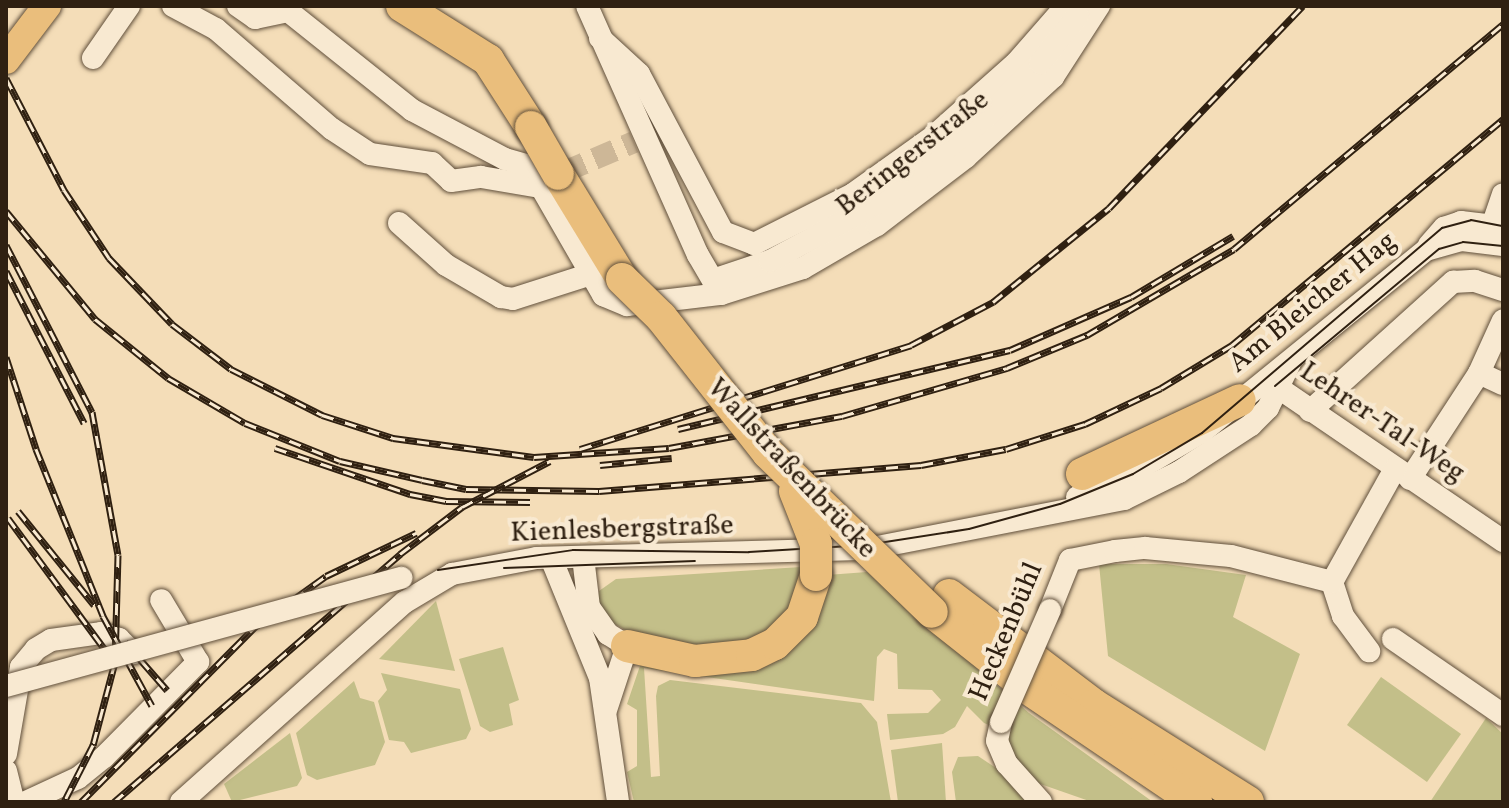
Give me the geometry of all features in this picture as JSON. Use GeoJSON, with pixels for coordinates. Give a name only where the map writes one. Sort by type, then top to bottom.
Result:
{"type":"FeatureCollection","features":[{"type":"Feature","properties":{"kind":"highway","name":"Wallstraßenbrücke"},"geometry":{"type":"LineString","coordinates":[[402,6],[488,60],[531,127],[546,177],[622,279],[661,317],[768,453],[940,604]]}},
{"type":"Feature","properties":{"kind":"highway"},"geometry":{"type":"LineString","coordinates":[[1083,489],[1240,400]]}},
{"type":"Feature","properties":{"kind":"highway"},"geometry":{"type":"LineString","coordinates":[[627,646],[695,661],[752,655],[775,644],[802,617],[816,575],[810,519],[768,453]]}},
{"type":"Feature","properties":{"kind":"highway"},"geometry":{"type":"LineString","coordinates":[[940,604],[1041,698],[1196,802]]}},
{"type":"Feature","properties":{"kind":"highway"},"geometry":{"type":"LineString","coordinates":[[940,604],[1248,802]]}},
{"type":"Feature","properties":{"kind":"main road"},"geometry":{"type":"LineString","coordinates":[[6,60],[47,6]]}},
{"type":"Feature","properties":{"kind":"street"},"geometry":{"type":"LineString","coordinates":[[93,58],[129,6]]}},
{"type":"Feature","properties":{"kind":"street"},"geometry":{"type":"LineString","coordinates":[[173,6],[216,29],[332,129],[370,154],[432,163],[451,181],[481,177],[546,177]]}},
{"type":"Feature","properties":{"kind":"street"},"geometry":{"type":"LineString","coordinates":[[238,6],[255,18],[288,11],[412,110],[546,177]]}},
{"type":"Feature","properties":{"kind":"street"},"geometry":{"type":"LineString","coordinates":[[587,6],[640,141],[717,287]]}},
{"type":"Feature","properties":{"kind":"street"},"geometry":{"type":"LineString","coordinates":[[600,38],[639,74],[723,232],[740,243],[765,241],[984,118],[1066,6]]}},
{"type":"Feature","properties":{"kind":"street","name":"Beringerstraße"},"geometry":{"type":"LineString","coordinates":[[546,177],[603,295],[627,305],[717,287],[833,230],[874,205],[984,118],[1040,63],[1085,6]]}},
{"type":"Feature","properties":{"kind":"street","name":"Beringerstraße"},"geometry":{"type":"LineString","coordinates":[[984,118],[1053,77],[1099,6]]}},
{"type":"Feature","properties":{"kind":"street","name":"Am Bleicher Hag"},"geometry":{"type":"LineString","coordinates":[[1290,363],[1452,224],[1496,234],[1503,194]]}},
{"type":"Feature","properties":{"kind":"street"},"geometry":{"type":"LineString","coordinates":[[399,223],[446,265],[501,297],[513,299],[591,274]]}},
{"type":"Feature","properties":{"kind":"street"},"geometry":{"type":"LineString","coordinates":[[1310,411],[1453,282],[1475,281],[1503,290]]}},
{"type":"Feature","properties":{"kind":"street"},"geometry":{"type":"LineString","coordinates":[[1369,651],[1343,616],[1332,582],[1402,474],[1479,373],[1503,320]]}},
{"type":"Feature","properties":{"kind":"street","name":"Kienlesbergstraße"},"geometry":{"type":"LineString","coordinates":[[1051,511],[1083,489],[1131,496],[1196,462],[1256,421],[1271,383],[1290,363]]}},
{"type":"Feature","properties":{"kind":"street"},"geometry":{"type":"LineString","coordinates":[[1479,373],[1503,384]]}},
{"type":"Feature","properties":{"kind":"street","name":"Am Bleicher Hag"},"geometry":{"type":"LineString","coordinates":[[1240,400],[1271,383]]}},
{"type":"Feature","properties":{"kind":"street","name":"Lehrer-Tal-Weg"},"geometry":{"type":"LineString","coordinates":[[1271,383],[1503,541]]}},
{"type":"Feature","properties":{"kind":"street","name":"Kienlesbergstraße"},"geometry":{"type":"LineString","coordinates":[[181,802],[398,607],[462,571],[551,558],[851,550],[954,536],[1051,511],[1177,448],[1240,400]]}},
{"type":"Feature","properties":{"kind":"street","name":"Heckenbühl"},"geometry":{"type":"LineString","coordinates":[[1041,802],[1020,783],[999,732],[1074,558],[1145,548],[1231,556],[1332,582]]}},
{"type":"Feature","properties":{"kind":"street"},"geometry":{"type":"LineString","coordinates":[[583,557],[589,607],[608,634],[627,646]]}},
{"type":"Feature","properties":{"kind":"street"},"geometry":{"type":"LineString","coordinates":[[551,558],[600,678],[618,802]]}},
{"type":"Feature","properties":{"kind":"street"},"geometry":{"type":"LineString","coordinates":[[6,686],[399,583],[462,571]]}},
{"type":"Feature","properties":{"kind":"street"},"geometry":{"type":"LineString","coordinates":[[6,694],[399,583]]}},
{"type":"Feature","properties":{"kind":"street"},"geometry":{"type":"LineString","coordinates":[[26,802],[78,778],[104,757],[198,662],[161,600]]}},
{"type":"Feature","properties":{"kind":"street"},"geometry":{"type":"LineString","coordinates":[[6,754],[21,667],[36,649],[71,637],[115,636],[123,657]]}},
{"type":"Feature","properties":{"kind":"street"},"geometry":{"type":"LineString","coordinates":[[1393,639],[1503,715]]}},
{"type":"Feature","properties":{"kind":"street"},"geometry":{"type":"LineString","coordinates":[[600,678],[627,646]]}},
{"type":"Feature","properties":{"kind":"street"},"geometry":{"type":"LineString","coordinates":[[606,710],[627,646]]}},
{"type":"Feature","properties":{"kind":"street"},"geometry":{"type":"LineString","coordinates":[[6,771],[14,802]]}},
{"type":"Feature","properties":{"kind":"shaded area"},"geometry":{"type":"Polygon","coordinates":[[[1099,564],[1166,564],[1246,575],[1233,617],[1300,654],[1265,751],[1108,656],[1099,564]]]}},
{"type":"Feature","properties":{"kind":"shaded area"},"geometry":{"type":"Polygon","coordinates":[[[801,567],[797,595],[781,624],[730,649],[643,640],[613,623],[598,603],[599,591],[616,579],[801,567]]]}},
{"type":"Feature","properties":{"kind":"shaded area"},"geometry":{"type":"Polygon","coordinates":[[[867,572],[1029,713],[1153,802],[1092,802],[1029,780],[1007,753],[1009,733],[984,723],[967,706],[955,727],[943,734],[890,740],[887,714],[928,713],[941,700],[932,690],[898,689],[897,654],[884,649],[877,657],[874,701],[644,668],[651,777],[660,776],[656,696],[658,686],[670,680],[861,703],[877,722],[891,802],[634,802],[627,772],[637,766],[637,710],[627,704],[642,660],[729,668],[827,575],[867,572]]]}},
{"type":"Feature","properties":{"kind":"shaded area"},"geometry":{"type":"Polygon","coordinates":[[[436,601],[455,671],[379,659],[436,601]]]}},
{"type":"Feature","properties":{"kind":"shaded area"},"geometry":{"type":"Polygon","coordinates":[[[503,647],[519,700],[509,704],[513,725],[490,732],[480,726],[459,659],[503,647]]]}},
{"type":"Feature","properties":{"kind":"shaded area"},"geometry":{"type":"Polygon","coordinates":[[[381,673],[460,689],[471,729],[466,739],[411,753],[404,742],[389,740],[378,701],[387,690],[381,673]]]}},
{"type":"Feature","properties":{"kind":"shaded area"},"geometry":{"type":"Polygon","coordinates":[[[1381,677],[1461,734],[1427,782],[1347,725],[1381,677]]]}},
{"type":"Feature","properties":{"kind":"shaded area"},"geometry":{"type":"Polygon","coordinates":[[[354,681],[360,698],[374,702],[385,742],[375,765],[317,780],[307,775],[296,733],[354,681]]]}},
{"type":"Feature","properties":{"kind":"shaded area"},"geometry":{"type":"Polygon","coordinates":[[[1486,718],[1503,734],[1503,802],[1430,802],[1486,718]]]}},
{"type":"Feature","properties":{"kind":"shaded area"},"geometry":{"type":"Polygon","coordinates":[[[290,733],[302,778],[297,786],[232,802],[224,784],[290,733]]]}},
{"type":"Feature","properties":{"kind":"shaded area"},"geometry":{"type":"Polygon","coordinates":[[[942,743],[946,802],[898,802],[891,750],[942,743]]]}},
{"type":"Feature","properties":{"kind":"shaded area"},"geometry":{"type":"Polygon","coordinates":[[[978,756],[1011,778],[1027,802],[956,802],[952,772],[958,757],[978,756]]]}},
{"type":"Feature","properties":{"kind":"tunnel"},"geometry":{"type":"LineString","coordinates":[[544,170],[564,172],[634,142]]}},
{"type":"Feature","properties":{"kind":"tram line"},"geometry":{"type":"LineString","coordinates":[[438,570],[573,550],[749,552],[866,545],[969,529],[1060,504],[1133,474],[1202,433],[1442,228],[1471,220],[1503,226]]}},
{"type":"Feature","properties":{"kind":"tram line"},"geometry":{"type":"LineString","coordinates":[[1275,386],[1439,249],[1463,242],[1503,246]]}},
{"type":"Feature","properties":{"kind":"tram line"},"geometry":{"type":"LineString","coordinates":[[504,568],[695,561]]}},
{"type":"Feature","properties":{"kind":"railway"},"geometry":{"type":"LineString","coordinates":[[580,449],[911,345],[993,302],[1109,208],[1303,6]]}},
{"type":"Feature","properties":{"kind":"railway"},"geometry":{"type":"LineString","coordinates":[[6,78],[64,190],[109,258],[172,324],[231,369],[322,415],[393,438],[534,457],[669,448],[842,416],[1007,368],[1087,335],[1234,249],[1503,24]]}},
{"type":"Feature","properties":{"kind":"railway"},"geometry":{"type":"LineString","coordinates":[[6,211],[95,319],[168,378],[245,423],[340,461],[466,489],[599,491],[921,465],[1006,449],[1085,424],[1161,388],[1232,345],[1503,119]]}},
{"type":"Feature","properties":{"kind":"railway"},"geometry":{"type":"LineString","coordinates":[[678,429],[1010,350],[1131,297],[1233,236]]}},
{"type":"Feature","properties":{"kind":"railway"},"geometry":{"type":"LineString","coordinates":[[6,245],[92,412],[118,555],[115,662],[93,745],[64,802]]}},
{"type":"Feature","properties":{"kind":"railway"},"geometry":{"type":"LineString","coordinates":[[6,271],[84,423]]}},
{"type":"Feature","properties":{"kind":"railway"},"geometry":{"type":"LineString","coordinates":[[6,357],[36,449],[103,616],[152,706]]}},
{"type":"Feature","properties":{"kind":"railway"},"geometry":{"type":"LineString","coordinates":[[275,448],[410,494],[446,501],[530,502]]}},
{"type":"Feature","properties":{"kind":"railway"},"geometry":{"type":"LineString","coordinates":[[600,465],[672,458]]}},
{"type":"Feature","properties":{"kind":"railway"},"geometry":{"type":"LineString","coordinates":[[114,802],[400,554],[462,507],[550,461]]}},
{"type":"Feature","properties":{"kind":"railway"},"geometry":{"type":"LineString","coordinates":[[18,511],[94,605]]}},
{"type":"Feature","properties":{"kind":"railway"},"geometry":{"type":"LineString","coordinates":[[8,518],[117,666]]}},
{"type":"Feature","properties":{"kind":"railway"},"geometry":{"type":"LineString","coordinates":[[81,802],[255,627],[326,576],[416,533]]}},
{"type":"Feature","properties":{"kind":"railway"},"geometry":{"type":"LineString","coordinates":[[125,642],[167,690]]}}]}
